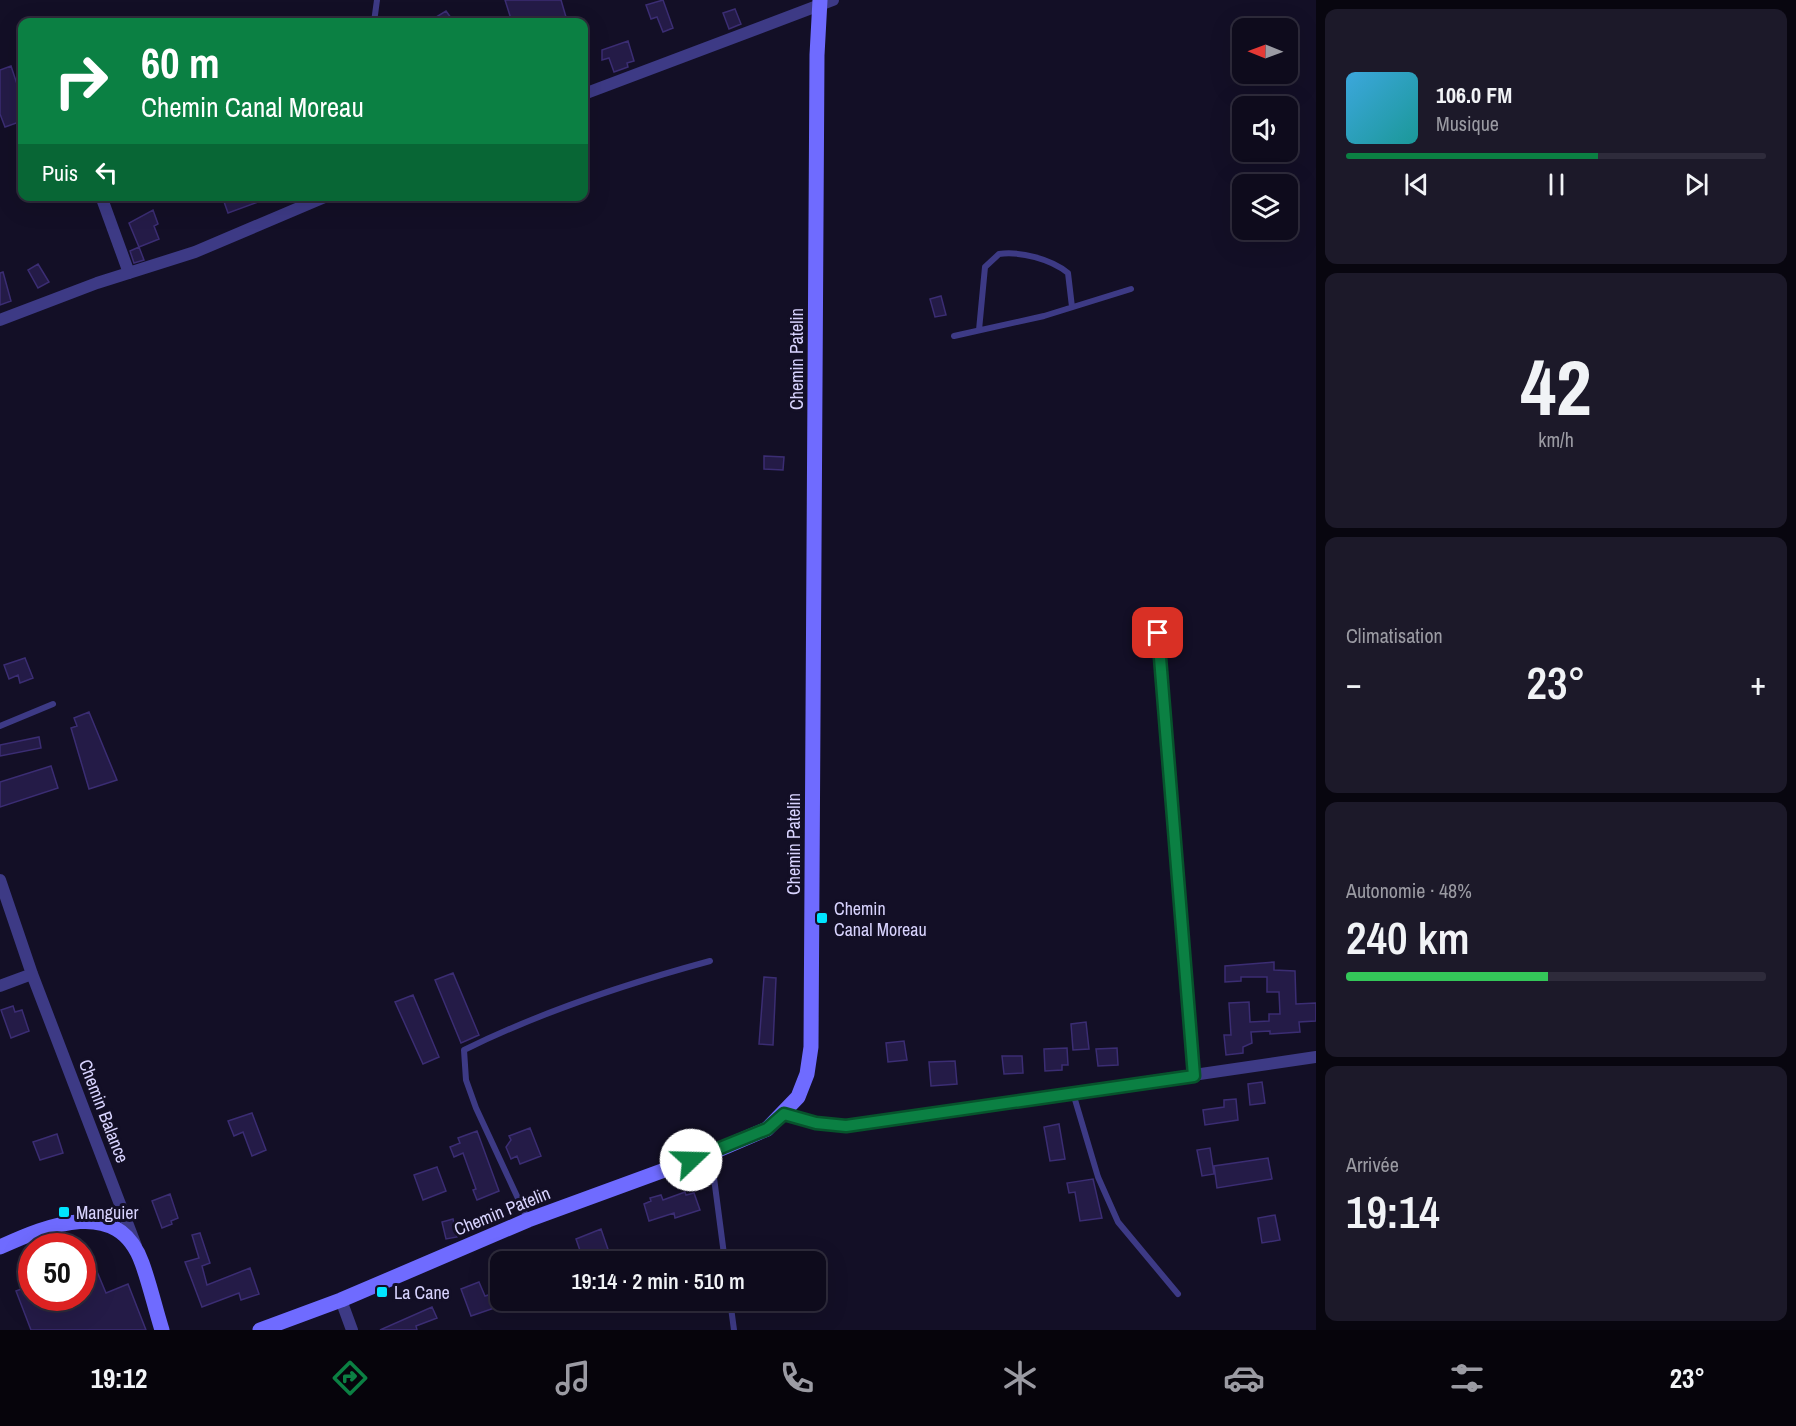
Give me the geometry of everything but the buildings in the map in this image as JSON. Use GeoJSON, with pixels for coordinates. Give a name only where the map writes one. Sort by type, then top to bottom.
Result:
{"type":"FeatureCollection","features":[{"type":"Feature","properties":{"kind":"main road","name":"Chemin Patelin"},"geometry":{"type":"LineString","coordinates":[[260,1330],[341,1300],[528,1220],[711,1153],[767,1129],[798,1097],[807,1074],[811,1047],[817,67],[824,1]]}},
{"type":"Feature","properties":{"kind":"main road"},"geometry":{"type":"LineString","coordinates":[[0,1247],[78,1221],[95,1220],[111,1225],[124,1235],[142,1261],[162,1330]]}},
{"type":"Feature","properties":{"kind":"street"},"geometry":{"type":"LineString","coordinates":[[588,92],[824,1]]}},
{"type":"Feature","properties":{"kind":"street"},"geometry":{"type":"LineString","coordinates":[[103,201],[129,273]]}},
{"type":"Feature","properties":{"kind":"street"},"geometry":{"type":"LineString","coordinates":[[0,320],[129,273],[195,252],[315,201]]}},
{"type":"Feature","properties":{"kind":"street","name":"Chemin Balance"},"geometry":{"type":"LineString","coordinates":[[0,880],[3,901],[142,1261]]}},
{"type":"Feature","properties":{"kind":"street"},"geometry":{"type":"LineString","coordinates":[[0,986],[32,974]]}},
{"type":"Feature","properties":{"kind":"street"},"geometry":{"type":"LineString","coordinates":[[784,1114],[816,1123],[846,1126],[1316,1057]]}},
{"type":"Feature","properties":{"kind":"street"},"geometry":{"type":"LineString","coordinates":[[341,1300],[352,1330]]}},
{"type":"Feature","properties":{"kind":"lane"},"geometry":{"type":"LineString","coordinates":[[375,18],[377,0]]}},
{"type":"Feature","properties":{"kind":"lane"},"geometry":{"type":"LineString","coordinates":[[979,330],[985,267],[999,254],[1022,255],[1060,267],[1068,273],[1072,307]]}},
{"type":"Feature","properties":{"kind":"lane"},"geometry":{"type":"LineString","coordinates":[[954,336],[1072,307],[1131,289]]}},
{"type":"Feature","properties":{"kind":"lane"},"geometry":{"type":"LineString","coordinates":[[1158,633],[1194,1076]]}},
{"type":"Feature","properties":{"kind":"lane"},"geometry":{"type":"LineString","coordinates":[[0,726],[53,704]]}},
{"type":"Feature","properties":{"kind":"lane"},"geometry":{"type":"LineString","coordinates":[[528,1220],[476,1108],[466,1080],[464,1050],[550,1010],[636,981],[710,961]]}},
{"type":"Feature","properties":{"kind":"lane"},"geometry":{"type":"LineString","coordinates":[[1074,1093],[1098,1177],[1118,1222],[1178,1294]]}},
{"type":"Feature","properties":{"kind":"lane"},"geometry":{"type":"LineString","coordinates":[[711,1153],[724,1251]]}},
{"type":"Feature","properties":{"kind":"lane"},"geometry":{"type":"LineString","coordinates":[[731,1311],[734,1330]]}},
{"type":"Feature","properties":{"kind":"place","name":"Chemin Canal Moreau"},"geometry":{"type":"Point","coordinates":[822,918]}},
{"type":"Feature","properties":{"kind":"place","name":"Manguier"},"geometry":{"type":"Point","coordinates":[64,1212]}},
{"type":"Feature","properties":{"kind":"place","name":"La Cane"},"geometry":{"type":"Point","coordinates":[382,1292]}},
{"type":"Feature","properties":{"kind":"route"},"geometry":{"type":"LineString","coordinates":[[691,1160],[767,1129],[784,1114],[816,1123],[846,1126],[1194,1076],[1180,874],[1158,633]]}}]}
